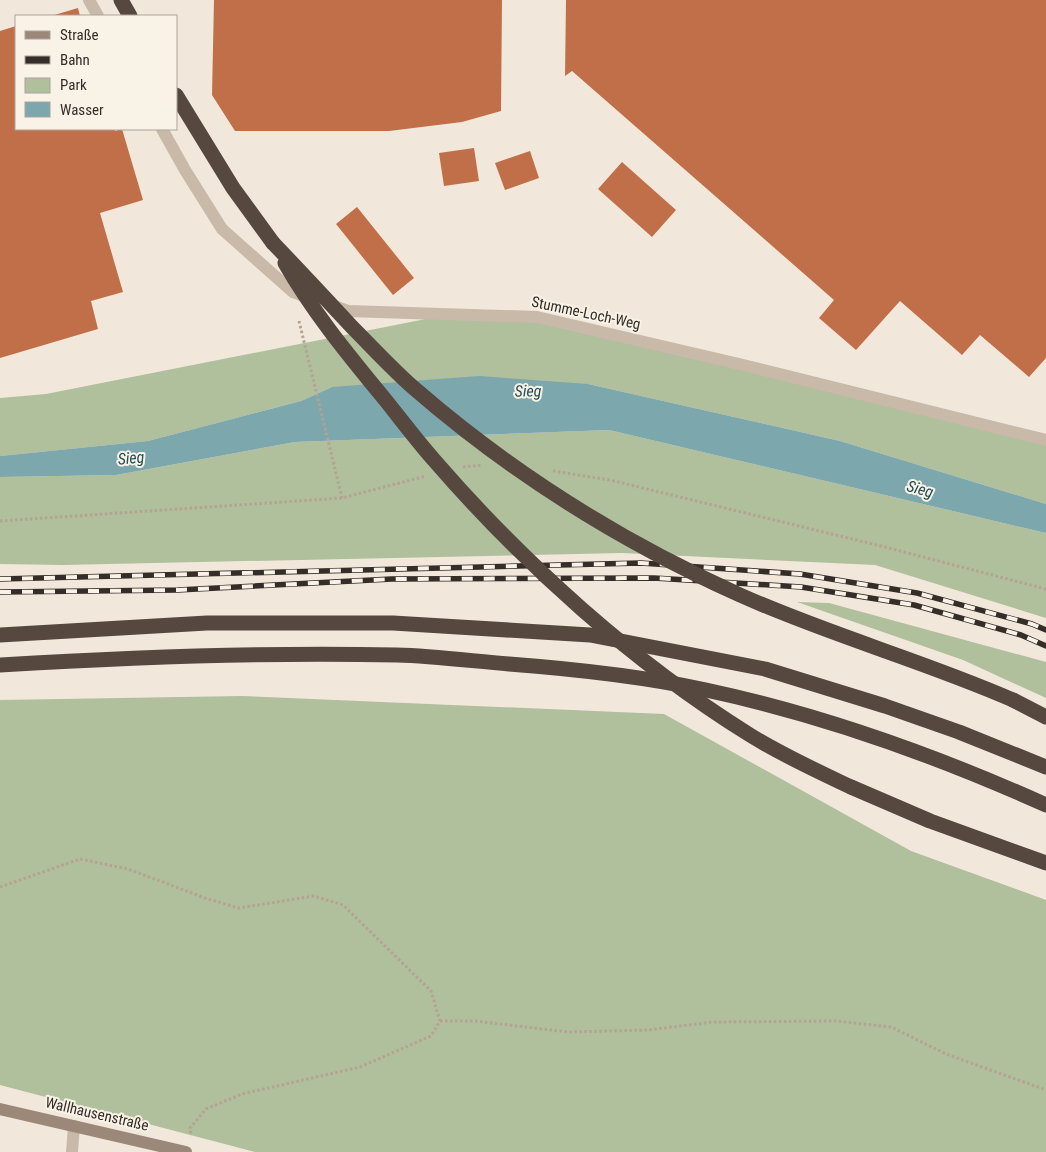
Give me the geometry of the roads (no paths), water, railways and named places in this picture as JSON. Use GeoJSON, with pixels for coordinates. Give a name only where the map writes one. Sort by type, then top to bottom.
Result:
{"type":"FeatureCollection","features":[{"type":"Feature","properties":{"kind":"highway"},"geometry":{"type":"LineString","coordinates":[[121,0],[129,15]]}},
{"type":"Feature","properties":{"kind":"highway"},"geometry":{"type":"LineString","coordinates":[[178,98],[233,188],[273,242],[383,359],[414,388],[472,437],[523,474],[580,511],[637,544],[741,596],[795,618],[976,684],[1046,717]]}},
{"type":"Feature","properties":{"kind":"highway"},"geometry":{"type":"LineString","coordinates":[[273,242],[300,290],[332,334],[434,460],[512,543],[600,624],[657,670],[751,735],[799,763],[930,821],[1046,863]]}},
{"type":"Feature","properties":{"kind":"highway"},"geometry":{"type":"LineString","coordinates":[[0,635],[207,623],[393,623],[590,636],[765,668],[932,722],[1046,767]]}},
{"type":"Feature","properties":{"kind":"highway"},"geometry":{"type":"LineString","coordinates":[[0,665],[209,655],[400,655],[593,671],[705,690],[800,714],[877,738],[948,764],[1046,805]]}},
{"type":"Feature","properties":{"kind":"street"},"geometry":{"type":"LineString","coordinates":[[89,0],[97,15]]}},
{"type":"Feature","properties":{"kind":"street","name":"Stumme-Loch-Weg"},"geometry":{"type":"LineString","coordinates":[[163,130],[184,170],[222,229],[293,292],[338,308],[348,311],[537,317],[739,364],[1046,440]]}},
{"type":"Feature","properties":{"kind":"street","name":"Wallhausenstraße"},"geometry":{"type":"LineString","coordinates":[[0,1109],[74,1126],[189,1148]]}},
{"type":"Feature","properties":{"kind":"street"},"geometry":{"type":"LineString","coordinates":[[72,1152],[74,1126]]}},
{"type":"Feature","properties":{"kind":"water","name":"Sieg"},"geometry":{"type":"Polygon","coordinates":[[[479,376],[588,384],[840,441],[1046,504],[1046,533],[609,430],[295,442],[116,475],[0,477],[0,456],[148,441],[301,401],[332,387],[479,376]]]}},
{"type":"Feature","properties":{"kind":"railway"},"geometry":{"type":"LineString","coordinates":[[0,579],[641,563],[800,574],[917,593],[1032,624],[1046,630]]}},
{"type":"Feature","properties":{"kind":"railway"},"geometry":{"type":"LineString","coordinates":[[0,592],[178,590],[392,579],[654,578],[801,587],[914,605],[1021,635],[1046,646]]}}]}
